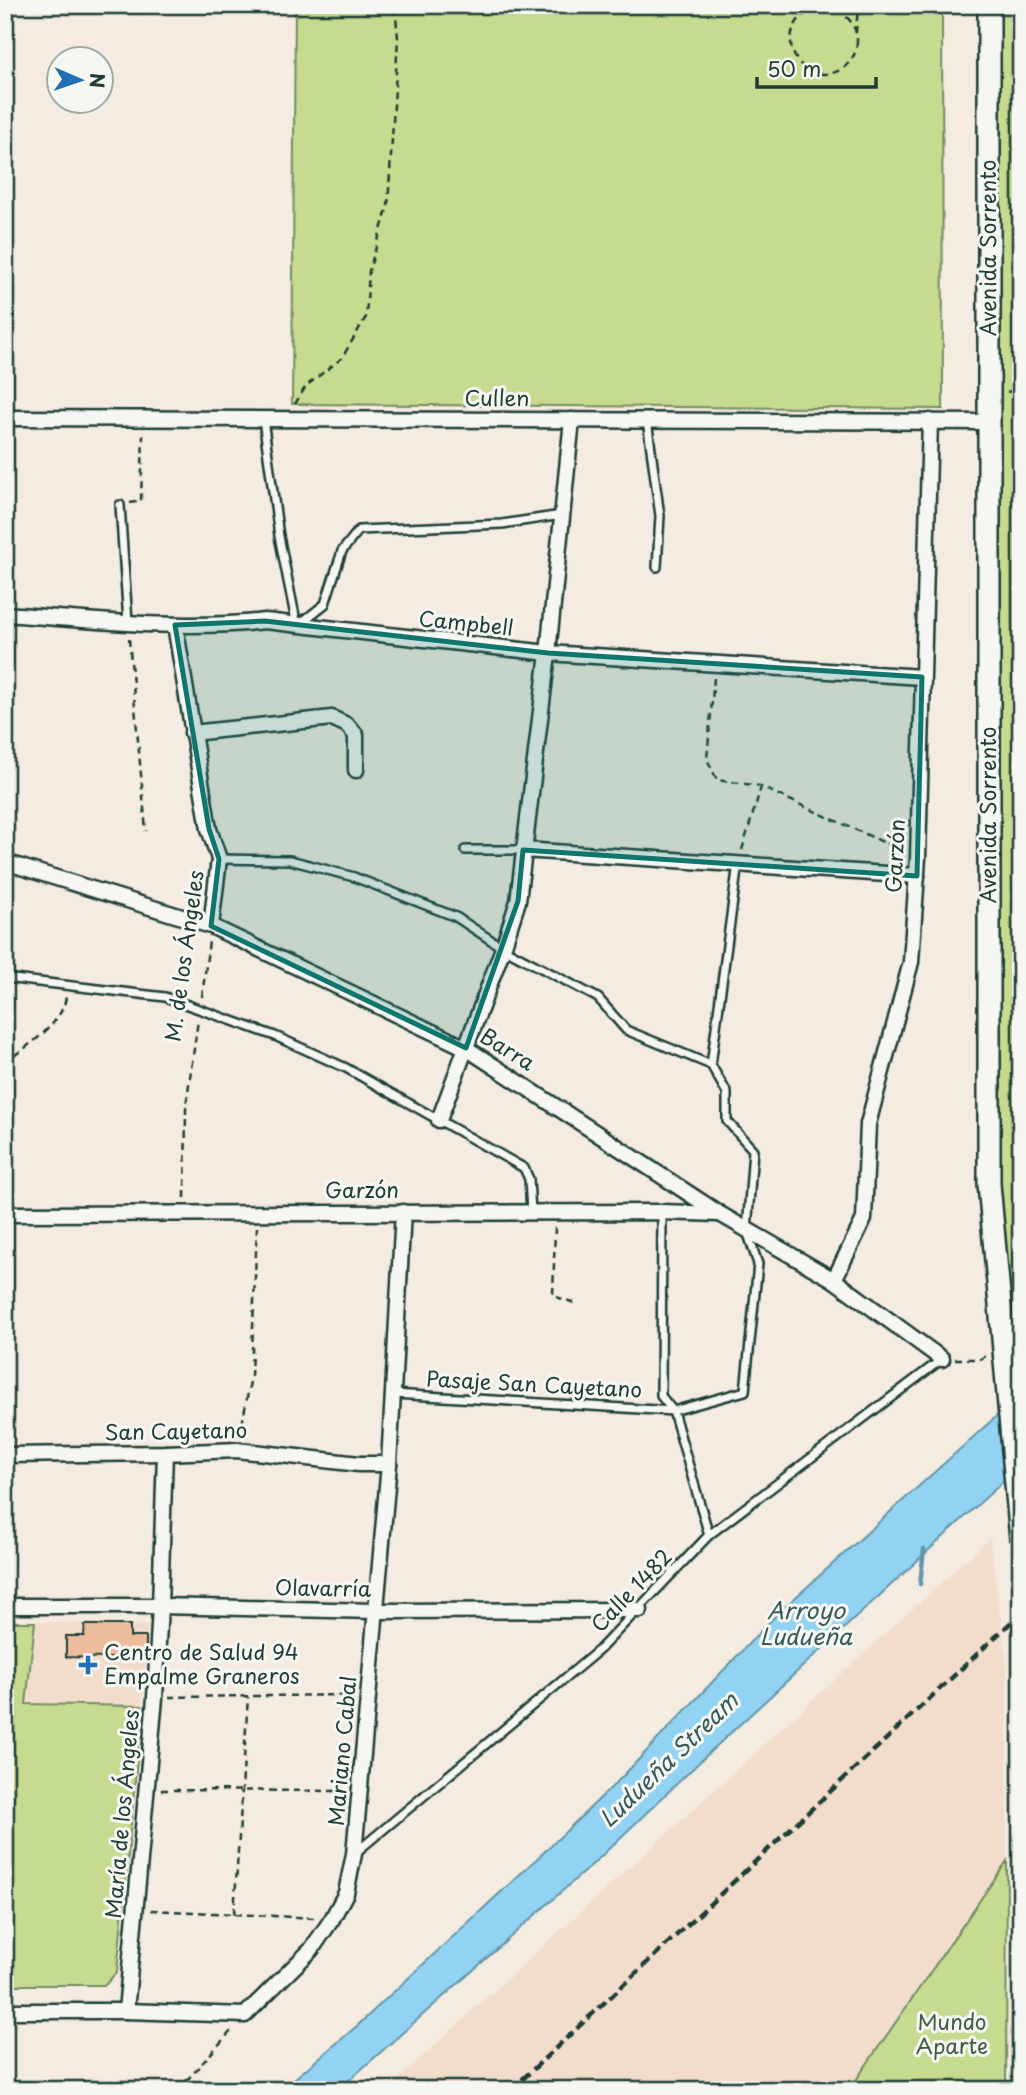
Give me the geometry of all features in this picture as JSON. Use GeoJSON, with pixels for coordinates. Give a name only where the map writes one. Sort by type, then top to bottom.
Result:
{"type":"FeatureCollection","features":[{"type":"Feature","properties":{"kind":"main road","name":"Avenida Sorrento"},"geometry":{"type":"LineString","coordinates":[[981,5],[989,89]]}},
{"type":"Feature","properties":{"kind":"main road","name":"Avenida Sorrento"},"geometry":{"type":"LineString","coordinates":[[989,5],[989,1184],[1021,1540]]}},
{"type":"Feature","properties":{"kind":"street","name":"Cullen"},"geometry":{"type":"LineString","coordinates":[[5,418],[989,422]]}},
{"type":"Feature","properties":{"kind":"street"},"geometry":{"type":"LineString","coordinates":[[439,1120],[518,901],[548,653],[572,420]]}},
{"type":"Feature","properties":{"kind":"street","name":"Garzón"},"geometry":{"type":"LineString","coordinates":[[834,1280],[864,1219],[869,1125],[911,961],[918,858],[930,421]]}},
{"type":"Feature","properties":{"kind":"street","name":"Campbell"},"geometry":{"type":"LineString","coordinates":[[5,614],[175,625],[228,625],[265,621],[548,653],[922,677]]}},
{"type":"Feature","properties":{"kind":"street","name":"M. de los Ángeles"},"geometry":{"type":"LineString","coordinates":[[175,625],[209,829],[219,859],[211,926]]}},
{"type":"Feature","properties":{"kind":"street"},"geometry":{"type":"LineString","coordinates":[[192,733],[332,718],[347,725],[356,735],[356,770]]}},
{"type":"Feature","properties":{"kind":"street"},"geometry":{"type":"LineString","coordinates":[[523,850],[917,876]]}},
{"type":"Feature","properties":{"kind":"street","name":"Barra"},"geometry":{"type":"LineString","coordinates":[[5,862],[211,926],[466,1048],[720,1214],[834,1280],[942,1359]]}},
{"type":"Feature","properties":{"kind":"street","name":"Mariano Cabal"},"geometry":{"type":"LineString","coordinates":[[245,2015],[311,1950],[332,1919],[346,1893],[354,1854],[388,1464],[403,1213]]}},
{"type":"Feature","properties":{"kind":"street","name":"Garzón"},"geometry":{"type":"LineString","coordinates":[[5,1214],[720,1214]]}},
{"type":"Feature","properties":{"kind":"street","name":"San Cayetano"},"geometry":{"type":"LineString","coordinates":[[5,1455],[237,1450],[359,1464],[388,1464]]}},
{"type":"Feature","properties":{"kind":"street","name":"María de los Ángeles"},"geometry":{"type":"LineString","coordinates":[[126,2011],[144,1790],[155,1698],[165,1453]]}},
{"type":"Feature","properties":{"kind":"street","name":"Olavarría"},"geometry":{"type":"LineString","coordinates":[[5,1606],[375,1611],[640,1610]]}},
{"type":"Feature","properties":{"kind":"street"},"geometry":{"type":"LineString","coordinates":[[5,2011],[245,2015]]}},
{"type":"Feature","properties":{"kind":"lane"},"geometry":{"type":"LineString","coordinates":[[263,419],[279,536],[297,626],[325,604],[342,551],[359,530],[502,524],[562,515]]}},
{"type":"Feature","properties":{"kind":"lane"},"geometry":{"type":"LineString","coordinates":[[647,421],[660,516],[657,567]]}},
{"type":"Feature","properties":{"kind":"lane"},"geometry":{"type":"LineString","coordinates":[[120,505],[128,622]]}},
{"type":"Feature","properties":{"kind":"lane"},"geometry":{"type":"LineString","coordinates":[[465,850],[523,850]]}},
{"type":"Feature","properties":{"kind":"lane"},"geometry":{"type":"LineString","coordinates":[[219,859],[290,860],[354,877],[457,917],[503,948],[598,998],[626,1030],[711,1066],[727,1093],[727,1121],[754,1150],[747,1231],[758,1264],[744,1391],[673,1411]]}},
{"type":"Feature","properties":{"kind":"lane"},"geometry":{"type":"LineString","coordinates":[[711,1066],[738,863]]}},
{"type":"Feature","properties":{"kind":"lane"},"geometry":{"type":"LineString","coordinates":[[5,978],[165,998],[275,1036],[346,1068],[524,1168],[530,1180],[531,1213]]}},
{"type":"Feature","properties":{"kind":"lane","name":"Pasaje San Cayetano"},"geometry":{"type":"LineString","coordinates":[[662,1212],[661,1396],[673,1411],[709,1535]]}},
{"type":"Feature","properties":{"kind":"lane","name":"Calle 1482"},"geometry":{"type":"LineString","coordinates":[[354,1854],[599,1650],[709,1535],[942,1359]]}},
{"type":"Feature","properties":{"kind":"lane","name":"Pasaje San Cayetano"},"geometry":{"type":"LineString","coordinates":[[393,1394],[673,1411]]}},
{"type":"Feature","properties":{"kind":"path"},"geometry":{"type":"LineString","coordinates":[[287,419],[306,386],[342,358],[366,317],[369,271],[388,206],[398,38],[395,5]]}},
{"type":"Feature","properties":{"kind":"path"},"geometry":{"type":"LineString","coordinates":[[805,5],[793,28],[791,49],[804,68],[814,73],[826,74],[837,71],[853,56],[858,5]]}},
{"type":"Feature","properties":{"kind":"path"},"geometry":{"type":"LineString","coordinates":[[799,19],[816,8],[837,10],[852,24],[856,34]]}},
{"type":"Feature","properties":{"kind":"path"},"geometry":{"type":"LineString","coordinates":[[120,505],[141,501],[143,419]]}},
{"type":"Feature","properties":{"kind":"path"},"geometry":{"type":"LineString","coordinates":[[128,622],[146,831]]}},
{"type":"Feature","properties":{"kind":"path"},"geometry":{"type":"LineString","coordinates":[[715,665],[707,760],[717,780],[761,786],[918,858]]}},
{"type":"Feature","properties":{"kind":"path"},"geometry":{"type":"LineString","coordinates":[[738,863],[761,786]]}},
{"type":"Feature","properties":{"kind":"path","name":"M. de los Ángeles"},"geometry":{"type":"LineString","coordinates":[[185,1212],[186,1106],[211,926]]}},
{"type":"Feature","properties":{"kind":"path"},"geometry":{"type":"LineString","coordinates":[[5,1062],[40,1037],[64,1006],[67,984]]}},
{"type":"Feature","properties":{"kind":"path"},"geometry":{"type":"LineString","coordinates":[[237,1450],[251,1376],[258,1212]]}},
{"type":"Feature","properties":{"kind":"path"},"geometry":{"type":"LineString","coordinates":[[555,1213],[553,1296],[578,1304]]}},
{"type":"Feature","properties":{"kind":"path"},"geometry":{"type":"LineString","coordinates":[[942,1359],[980,1359],[990,1353]]}},
{"type":"Feature","properties":{"kind":"path"},"geometry":{"type":"LineString","coordinates":[[155,1698],[369,1695]]}},
{"type":"Feature","properties":{"kind":"path"},"geometry":{"type":"LineString","coordinates":[[234,1914],[248,1697]]}},
{"type":"Feature","properties":{"kind":"path"},"geometry":{"type":"LineString","coordinates":[[144,1790],[361,1791]]}},
{"type":"Feature","properties":{"kind":"path"},"geometry":{"type":"LineString","coordinates":[[135,1909],[332,1919]]}},
{"type":"Feature","properties":{"kind":"path"},"geometry":{"type":"LineString","coordinates":[[178,2090],[245,2015]]}},
{"type":"Feature","properties":{"kind":"highlighted area"},"geometry":{"type":"Polygon","coordinates":[[[265,621],[548,653],[922,677],[917,876],[523,850],[518,901],[466,1048],[211,926],[219,859],[209,829],[175,625],[265,621]]]}},
{"type":"Feature","properties":{"kind":"shaded area"},"geometry":{"type":"Polygon","coordinates":[[[990,1538],[1007,1665],[1007,1861],[849,2090],[386,2090],[990,1538]]]}},
{"type":"Feature","properties":{"kind":"shaded area","name":"Centro de Salud 94 Empalme Graneros"},"geometry":{"type":"Polygon","coordinates":[[[35,1622],[150,1625],[142,1706],[26,1704],[35,1622]]]}},
{"type":"Feature","properties":{"kind":"green space"},"geometry":{"type":"Polygon","coordinates":[[[295,5],[942,5],[943,409],[292,404],[295,5]]]}},
{"type":"Feature","properties":{"kind":"green space"},"geometry":{"type":"Polygon","coordinates":[[[989,5],[1021,5],[1021,1540],[989,1184],[989,5]]]}},
{"type":"Feature","properties":{"kind":"green space"},"geometry":{"type":"Polygon","coordinates":[[[5,1622],[35,1622],[26,1704],[142,1706],[117,1972],[105,1985],[5,1985],[5,1622]]]}},
{"type":"Feature","properties":{"kind":"green space","name":"Mundo Aparte"},"geometry":{"type":"Polygon","coordinates":[[[1007,1861],[1006,2090],[849,2090],[1007,1861]]]}},
{"type":"Feature","properties":{"kind":"water","name":"Arroyo Ludueña"},"geometry":{"type":"Polygon","coordinates":[[[1021,1394],[1021,1465],[711,1751],[595,1862],[338,2090],[281,2090],[357,2026],[560,1837],[622,1777],[776,1615],[1021,1394]]]}},
{"type":"Feature","properties":{"kind":"building"},"geometry":{"type":"Polygon","coordinates":[[[85,1625],[130,1625],[130,1637],[146,1637],[146,1659],[66,1657],[66,1636],[84,1636],[85,1625]]]}},
{"type":"Feature","properties":{"kind":"waterway"},"geometry":{"type":"LineString","coordinates":[[920,1584],[924,1549]]}},
{"type":"Feature","properties":{"kind":"railway"},"geometry":{"type":"LineString","coordinates":[[511,2090],[1021,1613]]}},
{"type":"Feature","properties":{"kind":"place","name":"Centro de Salud 94 Empalme Graneros"},"geometry":{"type":"Point","coordinates":[88,1665]}},
{"type":"Feature","properties":{"kind":"water label","name":"Ludueña Stream"},"geometry":{"type":"Point","coordinates":[669,1760]}}]}
